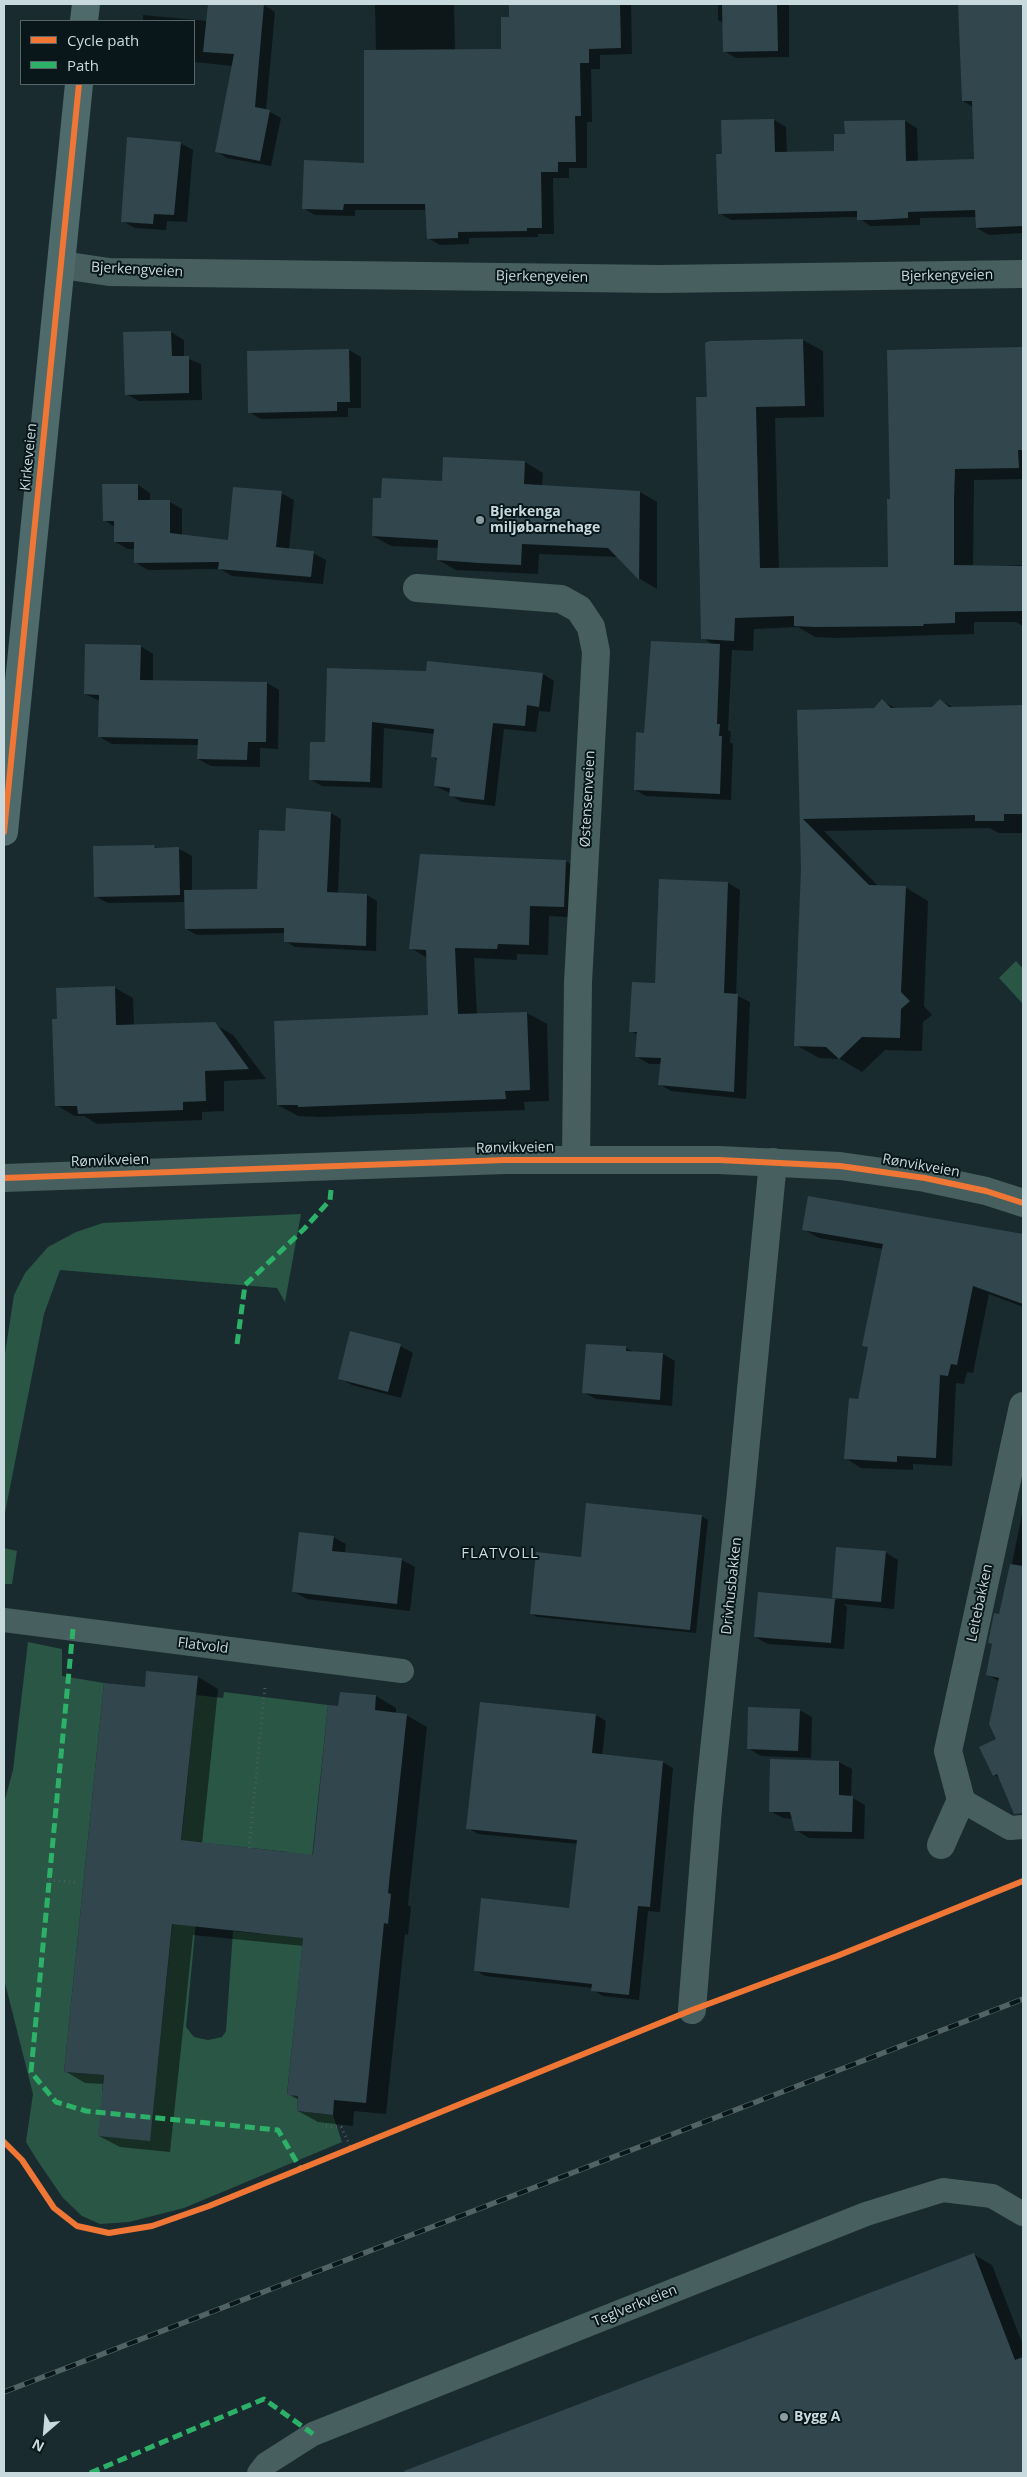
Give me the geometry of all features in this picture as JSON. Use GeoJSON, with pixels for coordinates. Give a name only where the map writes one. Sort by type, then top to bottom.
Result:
{"type":"FeatureCollection","features":[{"type":"Feature","properties":{"kind":"main road"},"geometry":{"type":"LineString","coordinates":[[84,20],[86,4]]}},
{"type":"Feature","properties":{"kind":"main road","name":"Kirkeveien"},"geometry":{"type":"LineString","coordinates":[[4,832],[79,85]]}},
{"type":"Feature","properties":{"kind":"street","name":"Bjerkengveien"},"geometry":{"type":"LineString","coordinates":[[62,265],[109,272],[660,279],[1023,274]]}},
{"type":"Feature","properties":{"kind":"street","name":"Østensenveien"},"geometry":{"type":"LineString","coordinates":[[416,588],[561,599],[579,609],[591,627],[596,652],[578,982],[576,1159]]}},
{"type":"Feature","properties":{"kind":"street","name":"Rønvikveien"},"geometry":{"type":"LineString","coordinates":[[4,1178],[576,1159],[773,1162],[840,1166],[925,1178],[986,1191],[1023,1203]]}},
{"type":"Feature","properties":{"kind":"street","name":"Drivhusbakken"},"geometry":{"type":"LineString","coordinates":[[692,2010],[708,1808],[742,1493],[773,1162]]}},
{"type":"Feature","properties":{"kind":"street","name":"Leitebakken"},"geometry":{"type":"LineString","coordinates":[[961,1800],[948,1751],[1023,1406]]}},
{"type":"Feature","properties":{"kind":"street"},"geometry":{"type":"LineString","coordinates":[[941,1845],[961,1800]]}},
{"type":"Feature","properties":{"kind":"lane","name":"Flatvold"},"geometry":{"type":"LineString","coordinates":[[4,1620],[402,1671]]}},
{"type":"Feature","properties":{"kind":"lane"},"geometry":{"type":"LineString","coordinates":[[961,1800],[1010,1828],[1023,1827]]}},
{"type":"Feature","properties":{"kind":"lane","name":"Teglverkveien"},"geometry":{"type":"LineString","coordinates":[[259,2473],[266,2464],[313,2434],[866,2214],[944,2190],[992,2196],[1023,2214]]}},
{"type":"Feature","properties":{"kind":"path"},"geometry":{"type":"LineString","coordinates":[[249,1848],[268,1653]]}},
{"type":"Feature","properties":{"kind":"path"},"geometry":{"type":"LineString","coordinates":[[50,1880],[79,1883]]}},
{"type":"Feature","properties":{"kind":"path"},"geometry":{"type":"LineString","coordinates":[[326,2126],[341,2127],[351,2148]]}},
{"type":"Feature","properties":{"kind":"path"},"geometry":{"type":"LineString","coordinates":[[343,2151],[361,2144]]}},
{"type":"Feature","properties":{"kind":"green space"},"geometry":{"type":"Polygon","coordinates":[[[1016,961],[1023,969],[1023,1004],[999,978],[1016,961]]]}},
{"type":"Feature","properties":{"kind":"green space"},"geometry":{"type":"Polygon","coordinates":[[[301,1214],[285,1302],[277,1288],[60,1270],[44,1314],[4,1518],[4,1360],[14,1295],[25,1273],[48,1247],[76,1232],[103,1223],[301,1214]]]}},
{"type":"Feature","properties":{"kind":"green space"},"geometry":{"type":"Polygon","coordinates":[[[4,1548],[17,1551],[12,1584],[4,1584],[4,1548]]]}},
{"type":"Feature","properties":{"kind":"green space"},"geometry":{"type":"Polygon","coordinates":[[[28,1642],[62,1649],[62,1676],[104,1683],[64,2072],[104,2075],[102,2091],[137,2095],[139,2079],[156,2081],[175,1899],[198,1901],[186,2027],[194,2037],[208,2040],[222,2037],[226,2031],[233,1931],[261,1934],[264,1908],[306,1912],[287,2094],[298,2096],[297,2111],[333,2115],[342,2142],[184,2208],[129,2222],[100,2224],[82,2216],[63,2198],[37,2160],[26,2142],[33,2094],[4,1979],[4,1803],[13,1770],[28,1642]]]}},
{"type":"Feature","properties":{"kind":"green space"},"geometry":{"type":"Polygon","coordinates":[[[224,1692],[328,1705],[308,1896],[284,1893],[288,1852],[205,1843],[177,1883],[196,1695],[223,1698],[224,1692]]]}},
{"type":"Feature","properties":{"kind":"building"},"geometry":{"type":"Polygon","coordinates":[[[208,4],[264,4],[255,107],[270,110],[260,161],[215,152],[234,54],[203,52],[208,4]]]}},
{"type":"Feature","properties":{"kind":"building"},"geometry":{"type":"Polygon","coordinates":[[[509,4],[620,4],[621,48],[589,49],[589,63],[580,63],[581,116],[575,116],[576,162],[558,162],[558,172],[541,172],[542,228],[527,228],[527,231],[458,232],[458,238],[427,239],[425,204],[344,204],[343,210],[302,209],[304,160],[364,163],[364,50],[501,49],[501,17],[509,17],[509,4]]]}},
{"type":"Feature","properties":{"kind":"building"},"geometry":{"type":"Polygon","coordinates":[[[722,4],[777,4],[778,51],[723,52],[722,4]]]}},
{"type":"Feature","properties":{"kind":"building"},"geometry":{"type":"Polygon","coordinates":[[[958,4],[1023,4],[1023,226],[976,228],[975,210],[908,212],[908,218],[873,220],[857,220],[857,211],[718,214],[716,154],[722,154],[721,120],[774,119],[775,152],[834,151],[834,134],[845,134],[844,121],[905,120],[906,161],[974,159],[972,101],[962,101],[958,4]]]}},
{"type":"Feature","properties":{"kind":"building"},"geometry":{"type":"Polygon","coordinates":[[[127,137],[181,142],[174,215],[154,214],[153,224],[121,222],[127,137]]]}},
{"type":"Feature","properties":{"kind":"building"},"geometry":{"type":"Polygon","coordinates":[[[171,331],[172,356],[189,356],[189,393],[125,395],[123,332],[171,331]]]}},
{"type":"Feature","properties":{"kind":"building"},"geometry":{"type":"Polygon","coordinates":[[[803,339],[805,406],[756,407],[760,568],[888,567],[887,499],[890,499],[887,350],[1023,347],[1023,450],[1018,450],[1019,468],[955,469],[954,565],[1023,566],[1023,611],[955,612],[955,623],[924,624],[923,626],[816,627],[794,626],[794,616],[735,618],[734,641],[701,639],[696,397],[707,397],[705,343],[710,341],[803,339]]]}},
{"type":"Feature","properties":{"kind":"building"},"geometry":{"type":"Polygon","coordinates":[[[349,349],[350,402],[337,402],[337,411],[248,413],[247,351],[349,349]]]}},
{"type":"Feature","properties":{"kind":"building"},"geometry":{"type":"Polygon","coordinates":[[[443,457],[525,461],[524,484],[640,491],[639,580],[608,548],[522,544],[521,565],[479,563],[437,560],[438,540],[372,536],[373,498],[381,498],[382,478],[442,481],[443,457]]]}},
{"type":"Feature","properties":{"kind":"building"},"geometry":{"type":"Polygon","coordinates":[[[102,484],[138,484],[138,500],[170,500],[170,533],[228,540],[233,487],[282,491],[276,547],[314,551],[311,577],[218,569],[219,562],[134,563],[134,542],[114,542],[114,521],[103,521],[102,484]]]}},
{"type":"Feature","properties":{"kind":"building"},"geometry":{"type":"Polygon","coordinates":[[[651,641],[720,644],[717,724],[720,724],[719,736],[722,736],[720,794],[634,790],[636,732],[644,733],[651,641]]]}},
{"type":"Feature","properties":{"kind":"building"},"geometry":{"type":"Polygon","coordinates":[[[85,644],[141,645],[140,680],[267,682],[266,742],[248,742],[247,760],[197,759],[198,739],[98,737],[99,695],[84,694],[85,644]]]}},
{"type":"Feature","properties":{"kind":"building"},"geometry":{"type":"Polygon","coordinates":[[[427,661],[543,673],[539,707],[527,705],[525,726],[493,723],[484,800],[449,796],[450,788],[434,786],[437,758],[431,757],[434,729],[372,722],[370,782],[309,780],[310,742],[325,742],[327,668],[426,671],[427,661]]]}},
{"type":"Feature","properties":{"kind":"building"},"geometry":{"type":"Polygon","coordinates":[[[882,699],[891,708],[932,707],[940,699],[949,707],[1023,705],[1023,814],[1004,814],[1004,821],[975,821],[975,815],[803,819],[869,885],[906,886],[901,992],[910,1001],[901,1009],[900,1038],[862,1037],[839,1059],[826,1047],[794,1046],[801,869],[797,710],[874,708],[882,699]]]}},
{"type":"Feature","properties":{"kind":"building"},"geometry":{"type":"Polygon","coordinates":[[[286,808],[331,812],[327,892],[367,894],[366,946],[284,942],[284,928],[185,929],[184,890],[257,889],[259,830],[285,831],[286,808]]]}},
{"type":"Feature","properties":{"kind":"building"},"geometry":{"type":"Polygon","coordinates":[[[154,845],[155,848],[179,847],[180,895],[94,897],[93,846],[154,845]]]}},
{"type":"Feature","properties":{"kind":"building"},"geometry":{"type":"Polygon","coordinates":[[[420,854],[566,860],[564,907],[530,906],[529,945],[498,944],[497,949],[455,948],[458,1014],[527,1012],[530,1090],[505,1091],[506,1099],[298,1107],[298,1105],[277,1105],[274,1021],[428,1015],[426,950],[409,949],[420,854]]]}},
{"type":"Feature","properties":{"kind":"building"},"geometry":{"type":"Polygon","coordinates":[[[659,879],[728,882],[724,993],[738,994],[734,1092],[658,1085],[661,1058],[635,1057],[637,1032],[629,1032],[632,982],[655,983],[659,879]]]}},
{"type":"Feature","properties":{"kind":"building"},"geometry":{"type":"Polygon","coordinates":[[[115,986],[116,1025],[215,1022],[249,1069],[205,1071],[206,1101],[183,1102],[183,1110],[78,1114],[77,1106],[55,1106],[52,1019],[57,1019],[56,988],[115,986]]]}},
{"type":"Feature","properties":{"kind":"building"},"geometry":{"type":"Polygon","coordinates":[[[808,1196],[1023,1234],[1023,1304],[973,1286],[957,1365],[951,1364],[948,1376],[940,1375],[936,1458],[897,1456],[897,1462],[844,1459],[849,1398],[858,1399],[868,1347],[862,1346],[883,1244],[802,1230],[808,1196]]]}},
{"type":"Feature","properties":{"kind":"building"},"geometry":{"type":"Polygon","coordinates":[[[350,1331],[401,1344],[388,1392],[338,1379],[350,1331]]]}},
{"type":"Feature","properties":{"kind":"building"},"geometry":{"type":"Polygon","coordinates":[[[586,1344],[626,1346],[626,1351],[663,1353],[660,1400],[582,1393],[586,1344]]]}},
{"type":"Feature","properties":{"kind":"building"},"geometry":{"type":"Polygon","coordinates":[[[586,1503],[702,1515],[690,1630],[530,1614],[536,1552],[581,1557],[586,1503]]]}},
{"type":"Feature","properties":{"kind":"building"},"geometry":{"type":"Polygon","coordinates":[[[299,1532],[334,1536],[332,1551],[402,1558],[397,1604],[292,1592],[299,1532]]]}},
{"type":"Feature","properties":{"kind":"building"},"geometry":{"type":"Polygon","coordinates":[[[836,1547],[886,1551],[881,1602],[832,1598],[836,1547]]]}},
{"type":"Feature","properties":{"kind":"building"},"geometry":{"type":"Polygon","coordinates":[[[1010,1564],[1023,1566],[1023,1813],[1014,1814],[997,1774],[993,1776],[979,1747],[996,1739],[989,1724],[999,1678],[986,1675],[992,1644],[988,1643],[994,1613],[999,1614],[1010,1564]]]}},
{"type":"Feature","properties":{"kind":"building"},"geometry":{"type":"Polygon","coordinates":[[[758,1592],[835,1599],[831,1643],[754,1637],[758,1592]]]}},
{"type":"Feature","properties":{"kind":"building"},"geometry":{"type":"Polygon","coordinates":[[[146,1671],[198,1676],[181,1840],[313,1855],[328,1705],[338,1706],[340,1692],[376,1695],[375,1710],[407,1714],[388,1893],[391,1894],[388,1924],[384,1923],[366,2103],[334,2100],[333,2115],[297,2111],[298,2096],[287,2095],[303,1938],[172,1924],[150,2141],[98,2136],[104,2075],[64,2072],[104,1683],[145,1687],[146,1671]]]}},
{"type":"Feature","properties":{"kind":"building"},"geometry":{"type":"Polygon","coordinates":[[[480,1702],[596,1714],[592,1753],[663,1761],[650,1907],[638,1906],[629,1995],[591,1991],[592,1984],[474,1971],[481,1898],[569,1908],[577,1840],[466,1829],[480,1702]]]}},
{"type":"Feature","properties":{"kind":"building"},"geometry":{"type":"Polygon","coordinates":[[[748,1707],[800,1709],[798,1751],[747,1749],[748,1707]]]}},
{"type":"Feature","properties":{"kind":"building"},"geometry":{"type":"Polygon","coordinates":[[[770,1759],[839,1761],[839,1795],[853,1796],[852,1832],[795,1831],[790,1812],[769,1812],[770,1759]]]}},
{"type":"Feature","properties":{"kind":"building","name":"Bygg A"},"geometry":{"type":"Polygon","coordinates":[[[974,2253],[1015,2360],[1023,2357],[1023,2473],[405,2473],[404,2471],[974,2253]]]}},
{"type":"Feature","properties":{"kind":"railway"},"geometry":{"type":"LineString","coordinates":[[4,2392],[1023,1999]]}},
{"type":"Feature","properties":{"kind":"marked path"},"geometry":{"type":"LineString","coordinates":[[237,1344],[245,1285],[304,1229],[330,1200],[331,1190]]}},
{"type":"Feature","properties":{"kind":"marked path"},"geometry":{"type":"LineString","coordinates":[[73,1629],[31,2072],[56,2102],[86,2111],[278,2130],[300,2168]]}},
{"type":"Feature","properties":{"kind":"marked path"},"geometry":{"type":"LineString","coordinates":[[90,2473],[264,2399],[313,2434]]}},
{"type":"Feature","properties":{"kind":"cycle path"},"geometry":{"type":"LineString","coordinates":[[4,832],[79,85]]}},
{"type":"Feature","properties":{"kind":"cycle path"},"geometry":{"type":"LineString","coordinates":[[4,1178],[505,1160],[719,1160],[840,1166],[925,1178],[986,1191],[1023,1203]]}},
{"type":"Feature","properties":{"kind":"cycle path"},"geometry":{"type":"LineString","coordinates":[[4,2142],[22,2160],[54,2208],[77,2226],[109,2233],[152,2226],[209,2206],[692,2010],[837,1956],[1023,1881]]}},
{"type":"Feature","properties":{"kind":"place","name":"Bjerkenga miljøbarnehage"},"geometry":{"type":"Point","coordinates":[480,520]}},
{"type":"Feature","properties":{"kind":"place","name":"Bygg A"},"geometry":{"type":"Point","coordinates":[784,2417]}},
{"type":"Feature","properties":{"kind":"district","name":"FLATVOLL"},"geometry":{"type":"Point","coordinates":[500,1554]}}]}
